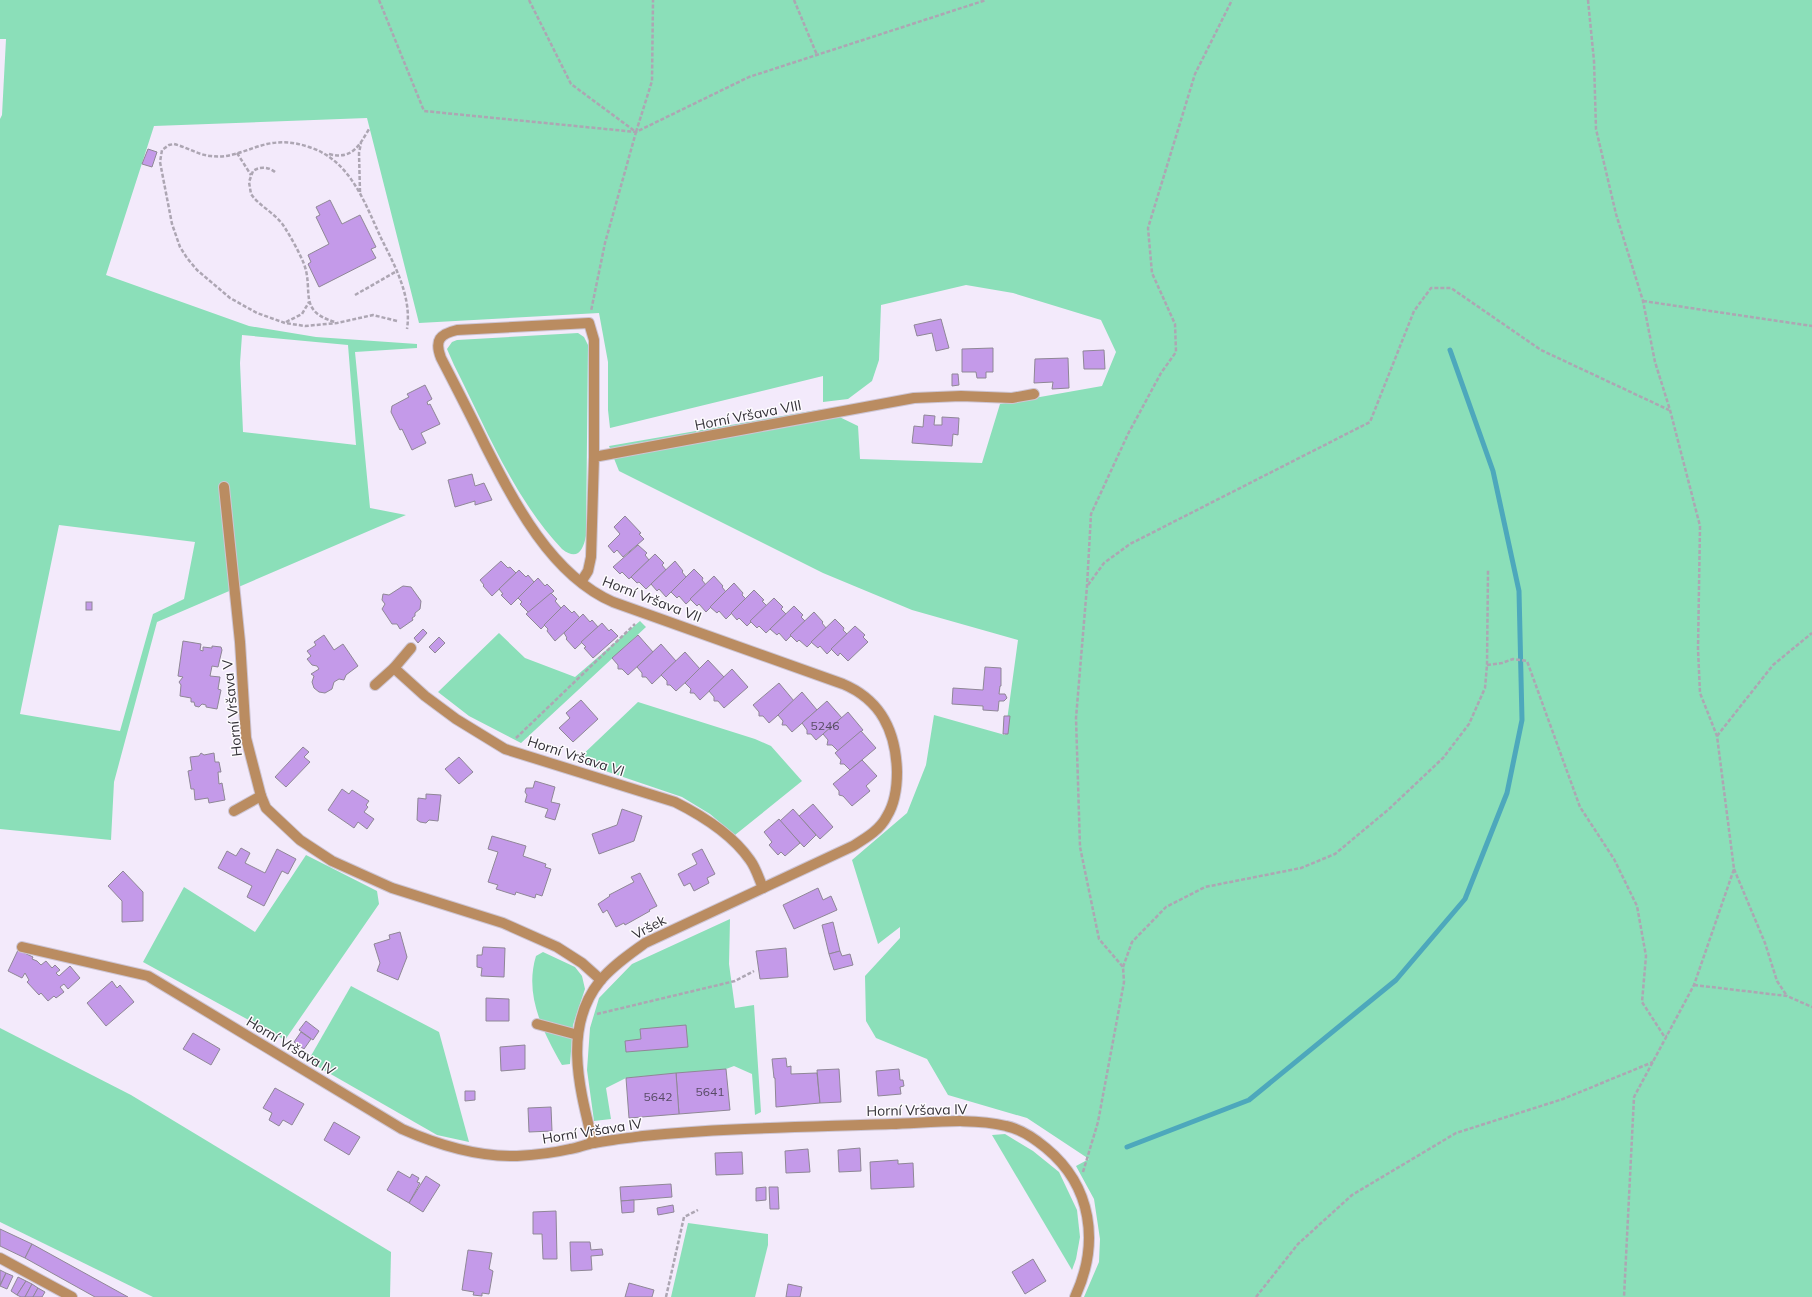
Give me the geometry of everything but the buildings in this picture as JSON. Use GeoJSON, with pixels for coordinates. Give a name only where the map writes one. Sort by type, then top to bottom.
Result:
{"type":"FeatureCollection","features":[{"type":"Feature","properties":{"kind":"street"},"geometry":{"type":"LineString","coordinates":[[581,582],[588,571],[591,557],[594,457],[594,340],[589,323]]}},
{"type":"Feature","properties":{"kind":"street","name":"Horní Vršava VII"},"geometry":{"type":"LineString","coordinates":[[589,323],[457,330],[447,332],[443,335],[439,339],[438,347],[441,358],[520,510],[539,538],[581,582],[603,597],[843,684],[861,693],[870,700],[889,726],[894,742],[897,781],[895,797],[887,816],[870,835]]}},
{"type":"Feature","properties":{"kind":"street","name":"Horní Vršava VIII"},"geometry":{"type":"LineString","coordinates":[[594,457],[914,398],[961,396],[1012,398],[1034,394]]}},
{"type":"Feature","properties":{"kind":"street","name":"Horní Vršava V"},"geometry":{"type":"LineString","coordinates":[[224,487],[240,642],[246,738],[261,796],[266,808],[300,840],[332,861],[392,888],[503,923],[557,947],[582,963],[601,980]]}},
{"type":"Feature","properties":{"kind":"street"},"geometry":{"type":"LineString","coordinates":[[375,684],[394,668],[411,648]]}},
{"type":"Feature","properties":{"kind":"street","name":"Horní Vršava VI"},"geometry":{"type":"LineString","coordinates":[[394,668],[425,696],[456,719],[505,749],[675,802],[708,820],[733,841],[750,861],[763,888]]}},
{"type":"Feature","properties":{"kind":"street"},"geometry":{"type":"LineString","coordinates":[[234,810],[261,796]]}},
{"type":"Feature","properties":{"kind":"street","name":"Vršek"},"geometry":{"type":"LineString","coordinates":[[593,1143],[584,1106],[577,1059],[578,1035],[581,1018],[590,996],[601,980],[623,959],[645,943],[853,846],[870,835]]}},
{"type":"Feature","properties":{"kind":"street","name":"Horní Vršava IV"},"geometry":{"type":"LineString","coordinates":[[22,946],[148,976],[402,1129],[427,1140],[466,1152],[486,1155],[516,1156],[548,1154],[593,1143],[644,1136],[789,1127],[971,1122],[1005,1125],[1017,1129],[1036,1140],[1056,1157],[1070,1173],[1079,1188],[1087,1211],[1089,1241],[1085,1268],[1075,1297]]}},
{"type":"Feature","properties":{"kind":"street"},"geometry":{"type":"LineString","coordinates":[[537,1024],[578,1035]]}},
{"type":"Feature","properties":{"kind":"street"},"geometry":{"type":"LineString","coordinates":[[0,1258],[72,1297]]}},
{"type":"Feature","properties":{"kind":"path"},"geometry":{"type":"LineString","coordinates":[[379,0],[424,111],[636,132],[749,77],[986,0]]}},
{"type":"Feature","properties":{"kind":"path"},"geometry":{"type":"LineString","coordinates":[[529,0],[571,84],[636,132]]}},
{"type":"Feature","properties":{"kind":"path"},"geometry":{"type":"LineString","coordinates":[[589,323],[605,243],[652,81],[653,0]]}},
{"type":"Feature","properties":{"kind":"path"},"geometry":{"type":"LineString","coordinates":[[794,0],[817,55]]}},
{"type":"Feature","properties":{"kind":"path"},"geometry":{"type":"LineString","coordinates":[[1123,967],[1100,939],[1080,847],[1076,718],[1087,586],[1091,514],[1128,434],[1161,373],[1176,352],[1174,324],[1152,273],[1148,228],[1195,74],[1232,0]]}},
{"type":"Feature","properties":{"kind":"path"},"geometry":{"type":"LineString","coordinates":[[1588,0],[1594,62],[1596,129],[1616,214],[1644,301],[1655,362],[1670,410],[1700,526],[1698,649],[1700,693],[1717,736],[1734,869],[1765,943],[1777,981],[1787,996]]}},
{"type":"Feature","properties":{"kind":"path"},"geometry":{"type":"LineString","coordinates":[[369,129],[362,141],[353,151],[343,156],[325,153],[293,142],[280,142],[254,147],[237,153],[212,157],[174,144],[169,145],[162,150],[160,162],[175,235],[187,258],[215,286],[230,298],[257,314],[285,323],[305,326],[337,323],[373,315],[397,321]]}},
{"type":"Feature","properties":{"kind":"path"},"geometry":{"type":"LineString","coordinates":[[360,194],[360,153],[362,141]]}},
{"type":"Feature","properties":{"kind":"path"},"geometry":{"type":"LineString","coordinates":[[237,153],[251,175]]}},
{"type":"Feature","properties":{"kind":"path"},"geometry":{"type":"LineString","coordinates":[[325,153],[343,168],[354,182],[402,281],[408,321],[407,329]]}},
{"type":"Feature","properties":{"kind":"path"},"geometry":{"type":"LineString","coordinates":[[275,172],[268,168],[256,168],[251,175],[249,182],[250,194],[277,217],[285,228],[304,264],[309,301],[316,314],[323,319],[337,323]]}},
{"type":"Feature","properties":{"kind":"path"},"geometry":{"type":"LineString","coordinates":[[355,295],[397,271]]}},
{"type":"Feature","properties":{"kind":"path"},"geometry":{"type":"LineString","coordinates":[[1087,586],[1104,563],[1130,544],[1370,422],[1414,311],[1431,288],[1451,288],[1541,350],[1670,410]]}},
{"type":"Feature","properties":{"kind":"path"},"geometry":{"type":"LineString","coordinates":[[285,323],[302,314],[309,301]]}},
{"type":"Feature","properties":{"kind":"path"},"geometry":{"type":"LineString","coordinates":[[1644,301],[1812,326]]}},
{"type":"Feature","properties":{"kind":"path"},"geometry":{"type":"LineString","coordinates":[[1079,1188],[1098,1122],[1124,982],[1123,967],[1132,942],[1166,907],[1205,887],[1301,868],[1335,854],[1388,809],[1443,758],[1468,724],[1485,688],[1487,665],[1488,570]]}},
{"type":"Feature","properties":{"kind":"path"},"geometry":{"type":"LineString","coordinates":[[505,749],[627,633],[644,613]]}},
{"type":"Feature","properties":{"kind":"path"},"geometry":{"type":"LineString","coordinates":[[1717,736],[1773,665],[1812,633]]}},
{"type":"Feature","properties":{"kind":"path"},"geometry":{"type":"LineString","coordinates":[[1487,665],[1502,663],[1513,659],[1528,661],[1580,807],[1614,859],[1637,906],[1646,956],[1642,1002],[1664,1036],[1668,1036]]}},
{"type":"Feature","properties":{"kind":"path"},"geometry":{"type":"LineString","coordinates":[[1624,1297],[1634,1097],[1694,985],[1734,869]]}},
{"type":"Feature","properties":{"kind":"path"},"geometry":{"type":"LineString","coordinates":[[581,1018],[735,981],[754,971]]}},
{"type":"Feature","properties":{"kind":"path"},"geometry":{"type":"LineString","coordinates":[[1694,985],[1787,996],[1812,1007]]}},
{"type":"Feature","properties":{"kind":"path"},"geometry":{"type":"LineString","coordinates":[[1256,1297],[1298,1244],[1352,1195],[1449,1137],[1456,1133],[1563,1099],[1653,1062]]}},
{"type":"Feature","properties":{"kind":"path"},"geometry":{"type":"LineString","coordinates":[[666,1297],[684,1217],[698,1210]]}},
{"type":"Feature","properties":{"kind":"green space"},"geometry":{"type":"Polygon","coordinates":[[[0,0],[1812,0],[1812,1297],[1084,1297],[1099,1262],[1100,1239],[1094,1199],[1076,1166],[1089,1159],[1027,1118],[948,1095],[927,1059],[876,1038],[866,1021],[865,976],[900,938],[900,927],[878,944],[852,860],[907,813],[926,765],[934,715],[1005,735],[1018,640],[912,610],[823,573],[619,471],[609,446],[823,409],[858,426],[860,459],[982,463],[1000,404],[1102,386],[1116,352],[1101,320],[1013,293],[966,285],[881,305],[879,360],[872,381],[848,399],[823,402],[823,376],[610,428],[608,410],[608,362],[599,313],[419,323],[367,118],[154,126],[106,275],[249,326],[316,337],[417,344],[417,348],[355,352],[370,508],[406,515],[157,622],[114,782],[111,840],[0,829],[0,119],[2,115],[6,39],[0,39],[0,0]],[[242,335],[240,363],[243,432],[356,445],[348,345],[242,335]],[[59,525],[20,714],[120,731],[153,614],[184,599],[195,542],[59,525]]]}},
{"type":"Feature","properties":{"kind":"green space"},"geometry":{"type":"Polygon","coordinates":[[[578,333],[584,337],[588,345],[586,536],[581,550],[578,553],[572,554],[567,553],[562,549],[545,529],[515,485],[489,437],[447,349],[452,342],[457,340],[578,333]]]}},
{"type":"Feature","properties":{"kind":"green space"},"geometry":{"type":"Polygon","coordinates":[[[640,621],[646,627],[521,743],[469,716],[438,692],[499,633],[525,658],[575,677],[640,621]]]}},
{"type":"Feature","properties":{"kind":"green space"},"geometry":{"type":"Polygon","coordinates":[[[638,702],[755,739],[771,746],[802,781],[735,835],[710,814],[682,797],[576,761],[638,702]]]}},
{"type":"Feature","properties":{"kind":"green space"},"geometry":{"type":"Polygon","coordinates":[[[306,855],[377,891],[379,904],[285,1040],[143,962],[184,887],[255,932],[306,855]]]}},
{"type":"Feature","properties":{"kind":"green space"},"geometry":{"type":"Polygon","coordinates":[[[730,919],[729,964],[735,1008],[754,1005],[761,1112],[755,1115],[752,1074],[734,1066],[726,1069],[626,1078],[606,1088],[611,1119],[594,1121],[587,1070],[590,1028],[599,998],[632,964],[730,919]]]}},
{"type":"Feature","properties":{"kind":"green space"},"geometry":{"type":"Polygon","coordinates":[[[543,952],[575,967],[582,976],[585,989],[573,1025],[570,1064],[562,1065],[548,1040],[537,1013],[532,985],[533,971],[536,956],[543,952]]]}},
{"type":"Feature","properties":{"kind":"green space"},"geometry":{"type":"Polygon","coordinates":[[[351,986],[439,1032],[469,1142],[437,1135],[308,1061],[351,986]]]}},
{"type":"Feature","properties":{"kind":"green space"},"geometry":{"type":"Polygon","coordinates":[[[0,1028],[131,1095],[391,1252],[390,1297],[153,1297],[0,1222],[0,1028]]]}},
{"type":"Feature","properties":{"kind":"green space"},"geometry":{"type":"Polygon","coordinates":[[[1005,1134],[1033,1151],[1059,1172],[1077,1210],[1080,1237],[1076,1259],[1072,1270],[992,1135],[1005,1134]]]}},
{"type":"Feature","properties":{"kind":"green space"},"geometry":{"type":"Polygon","coordinates":[[[688,1223],[768,1234],[768,1245],[755,1297],[671,1297],[688,1223]]]}},
{"type":"Feature","properties":{"kind":"waterway"},"geometry":{"type":"LineString","coordinates":[[1127,1147],[1249,1100],[1396,980],[1465,899],[1507,793],[1522,720],[1519,591],[1493,471],[1450,350]]}}]}
